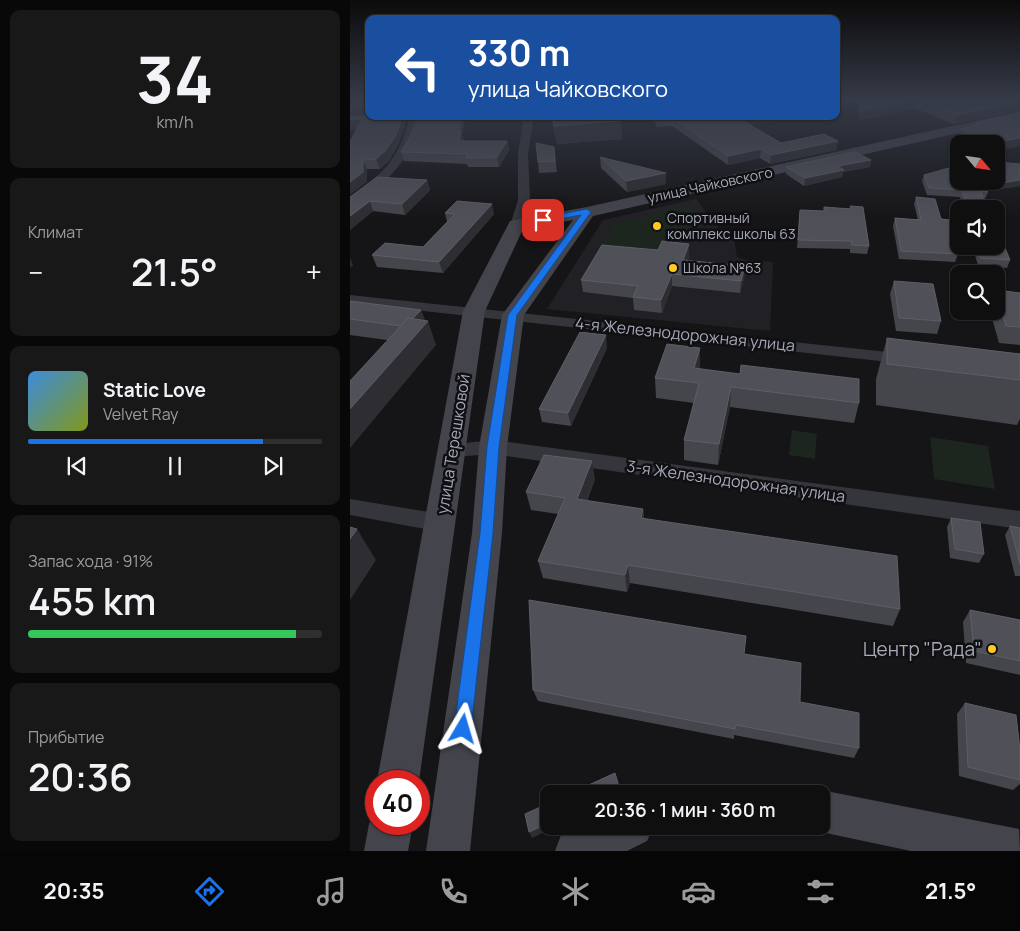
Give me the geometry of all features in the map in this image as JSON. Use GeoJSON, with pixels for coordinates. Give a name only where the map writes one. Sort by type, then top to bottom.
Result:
{"type":"FeatureCollection","features":[{"type":"Feature","properties":{"kind":"street"},"geometry":{"type":"LineString","coordinates":[[350,203],[383,178],[401,158],[407,140]]}},
{"type":"Feature","properties":{"kind":"street","name":"улица Терешковой"},"geometry":{"type":"LineString","coordinates":[[400,770],[442,523],[474,311],[516,224],[524,200],[522,175],[525,140]]}},
{"type":"Feature","properties":{"kind":"street","name":"улица Чайковского"},"geometry":{"type":"LineString","coordinates":[[516,224],[587,212],[910,140]]}},
{"type":"Feature","properties":{"kind":"street"},"geometry":{"type":"LineString","coordinates":[[448,851],[487,533],[493,447],[513,315],[587,212]]}},
{"type":"Feature","properties":{"kind":"street","name":"4-я Железнодорожная улица"},"geometry":{"type":"LineString","coordinates":[[350,299],[513,315],[924,361]]}},
{"type":"Feature","properties":{"kind":"street","name":"3-я Железнодорожная улица"},"geometry":{"type":"LineString","coordinates":[[453,450],[493,447],[1020,520]]}},
{"type":"Feature","properties":{"kind":"street"},"geometry":{"type":"LineString","coordinates":[[350,507],[442,523]]}},
{"type":"Feature","properties":{"kind":"street"},"geometry":{"type":"LineString","coordinates":[[830,813],[1019,851]]}},
{"type":"Feature","properties":{"kind":"street"},"geometry":{"type":"LineString","coordinates":[[386,851],[389,835]]}},
{"type":"Feature","properties":{"kind":"street"},"geometry":{"type":"LineString","coordinates":[[577,851],[612,835]]}},
{"type":"Feature","properties":{"kind":"shaded area","name":"Школа №63"},"geometry":{"type":"Polygon","coordinates":[[[696,199],[721,231],[733,231],[737,257],[746,260],[773,262],[770,331],[547,309],[603,220],[696,199]]]}},
{"type":"Feature","properties":{"kind":"shaded area","name":"Спортивный комплекс школы 63"},"geometry":{"type":"Polygon","coordinates":[[[689,204],[702,227],[671,235],[665,250],[602,245],[614,224],[689,204]]]}},
{"type":"Feature","properties":{"kind":"shaded area"},"geometry":{"type":"Polygon","coordinates":[[[792,430],[817,434],[815,459],[789,455],[792,430]]]}},
{"type":"Feature","properties":{"kind":"shaded area"},"geometry":{"type":"Polygon","coordinates":[[[930,437],[988,446],[995,489],[934,479],[930,437]]]}},
{"type":"Feature","properties":{"kind":"building"},"geometry":{"type":"Polygon","coordinates":[[[351,140],[393,140],[385,151],[376,159],[363,160],[363,172],[350,182],[351,140]]]}},
{"type":"Feature","properties":{"kind":"building"},"geometry":{"type":"Polygon","coordinates":[[[408,140],[507,141],[497,157],[466,158],[467,154],[401,152],[408,140]]]}},
{"type":"Feature","properties":{"kind":"building"},"geometry":{"type":"Polygon","coordinates":[[[704,140],[775,140],[781,143],[797,140],[838,141],[771,155],[761,149],[728,156],[704,140]]]}},
{"type":"Feature","properties":{"kind":"building"},"geometry":{"type":"Polygon","coordinates":[[[536,143],[554,147],[555,161],[538,162],[536,143]]]}},
{"type":"Feature","properties":{"kind":"building"},"geometry":{"type":"Polygon","coordinates":[[[855,152],[871,160],[838,166],[844,170],[805,178],[786,167],[855,152]]]}},
{"type":"Feature","properties":{"kind":"building"},"geometry":{"type":"Polygon","coordinates":[[[600,157],[666,173],[626,181],[600,157]]]}},
{"type":"Feature","properties":{"kind":"building"},"geometry":{"type":"Polygon","coordinates":[[[1005,163],[1020,164],[1020,180],[1005,183],[1005,163]]]}},
{"type":"Feature","properties":{"kind":"building"},"geometry":{"type":"Polygon","coordinates":[[[950,168],[950,189],[929,188],[924,175],[950,168]]]}},
{"type":"Feature","properties":{"kind":"building"},"geometry":{"type":"Polygon","coordinates":[[[377,177],[427,180],[402,204],[370,201],[350,216],[350,197],[377,177]]]}},
{"type":"Feature","properties":{"kind":"building"},"geometry":{"type":"Polygon","coordinates":[[[962,190],[984,190],[988,192],[981,191],[984,200],[965,200],[962,190]]]}},
{"type":"Feature","properties":{"kind":"building"},"geometry":{"type":"Polygon","coordinates":[[[916,197],[935,199],[941,219],[950,220],[950,254],[901,251],[895,218],[921,220],[916,197]]]}},
{"type":"Feature","properties":{"kind":"building"},"geometry":{"type":"Polygon","coordinates":[[[457,201],[492,204],[439,262],[372,255],[385,243],[423,247],[455,214],[445,213],[457,201]]]}},
{"type":"Feature","properties":{"kind":"building"},"geometry":{"type":"Polygon","coordinates":[[[850,206],[863,207],[869,246],[852,245],[851,241],[798,240],[800,210],[824,211],[824,207],[851,209],[850,206]]]}},
{"type":"Feature","properties":{"kind":"building"},"geometry":{"type":"Polygon","coordinates":[[[662,241],[689,244],[683,260],[745,266],[741,281],[672,274],[661,300],[633,297],[638,286],[581,280],[602,245],[658,250],[662,241]]]}},
{"type":"Feature","properties":{"kind":"building"},"geometry":{"type":"Polygon","coordinates":[[[1005,248],[1010,260],[980,258],[979,255],[1005,255],[1005,248]]]}},
{"type":"Feature","properties":{"kind":"building"},"geometry":{"type":"Polygon","coordinates":[[[894,281],[933,284],[941,321],[899,318],[894,281]]]}},
{"type":"Feature","properties":{"kind":"building"},"geometry":{"type":"Polygon","coordinates":[[[1005,291],[1020,293],[1020,327],[1006,326],[1005,291]]]}},
{"type":"Feature","properties":{"kind":"building"},"geometry":{"type":"Polygon","coordinates":[[[350,301],[421,310],[412,319],[408,318],[401,326],[350,319],[350,301]]]}},
{"type":"Feature","properties":{"kind":"building"},"geometry":{"type":"Polygon","coordinates":[[[408,318],[428,321],[350,409],[350,381],[408,318]]]}},
{"type":"Feature","properties":{"kind":"building"},"geometry":{"type":"Polygon","coordinates":[[[580,332],[606,335],[568,413],[539,409],[580,332]]]}},
{"type":"Feature","properties":{"kind":"building"},"geometry":{"type":"Polygon","coordinates":[[[887,338],[1020,354],[1020,380],[887,364],[887,338]]]}},
{"type":"Feature","properties":{"kind":"building"},"geometry":{"type":"Polygon","coordinates":[[[667,344],[700,348],[694,368],[740,374],[741,365],[859,379],[859,403],[731,387],[719,444],[684,440],[699,383],[655,378],[667,344]]]}},
{"type":"Feature","properties":{"kind":"building"},"geometry":{"type":"Polygon","coordinates":[[[544,455],[592,461],[577,499],[643,509],[641,518],[897,556],[900,609],[628,565],[625,575],[538,561],[565,498],[526,492],[544,455]]]}},
{"type":"Feature","properties":{"kind":"building"},"geometry":{"type":"Polygon","coordinates":[[[951,518],[980,522],[984,554],[955,549],[951,518]]]}},
{"type":"Feature","properties":{"kind":"building"},"geometry":{"type":"Polygon","coordinates":[[[1010,526],[1020,528],[1020,564],[1010,526]]]}},
{"type":"Feature","properties":{"kind":"building"},"geometry":{"type":"Polygon","coordinates":[[[350,527],[357,529],[350,539],[350,527]]]}},
{"type":"Feature","properties":{"kind":"building"},"geometry":{"type":"Polygon","coordinates":[[[529,600],[746,636],[744,654],[801,663],[800,702],[859,713],[859,748],[736,725],[735,729],[533,690],[529,600]]]}},
{"type":"Feature","properties":{"kind":"building"},"geometry":{"type":"Polygon","coordinates":[[[970,610],[1020,620],[1020,661],[974,651],[970,610]]]}},
{"type":"Feature","properties":{"kind":"building"},"geometry":{"type":"Polygon","coordinates":[[[965,703],[1016,715],[1020,750],[1020,780],[968,767],[965,703]]]}},
{"type":"Feature","properties":{"kind":"building"},"geometry":{"type":"Polygon","coordinates":[[[615,773],[619,785],[589,785],[615,773]]]}},
{"type":"Feature","properties":{"kind":"building"},"geometry":{"type":"Polygon","coordinates":[[[540,807],[540,827],[529,832],[525,814],[540,807]]]}},
{"type":"Feature","properties":{"kind":"place","name":"Спортивный комплекс школы 63"},"geometry":{"type":"Point","coordinates":[657,226]}},
{"type":"Feature","properties":{"kind":"place","name":"Школа №63"},"geometry":{"type":"Point","coordinates":[673,268]}},
{"type":"Feature","properties":{"kind":"place","name":"Центр \"Рада\""},"geometry":{"type":"Point","coordinates":[992,649]}},
{"type":"Feature","properties":{"kind":"route"},"geometry":{"type":"LineString","coordinates":[[463,729],[487,533],[493,447],[513,315],[587,212],[543,220]]}}]}
